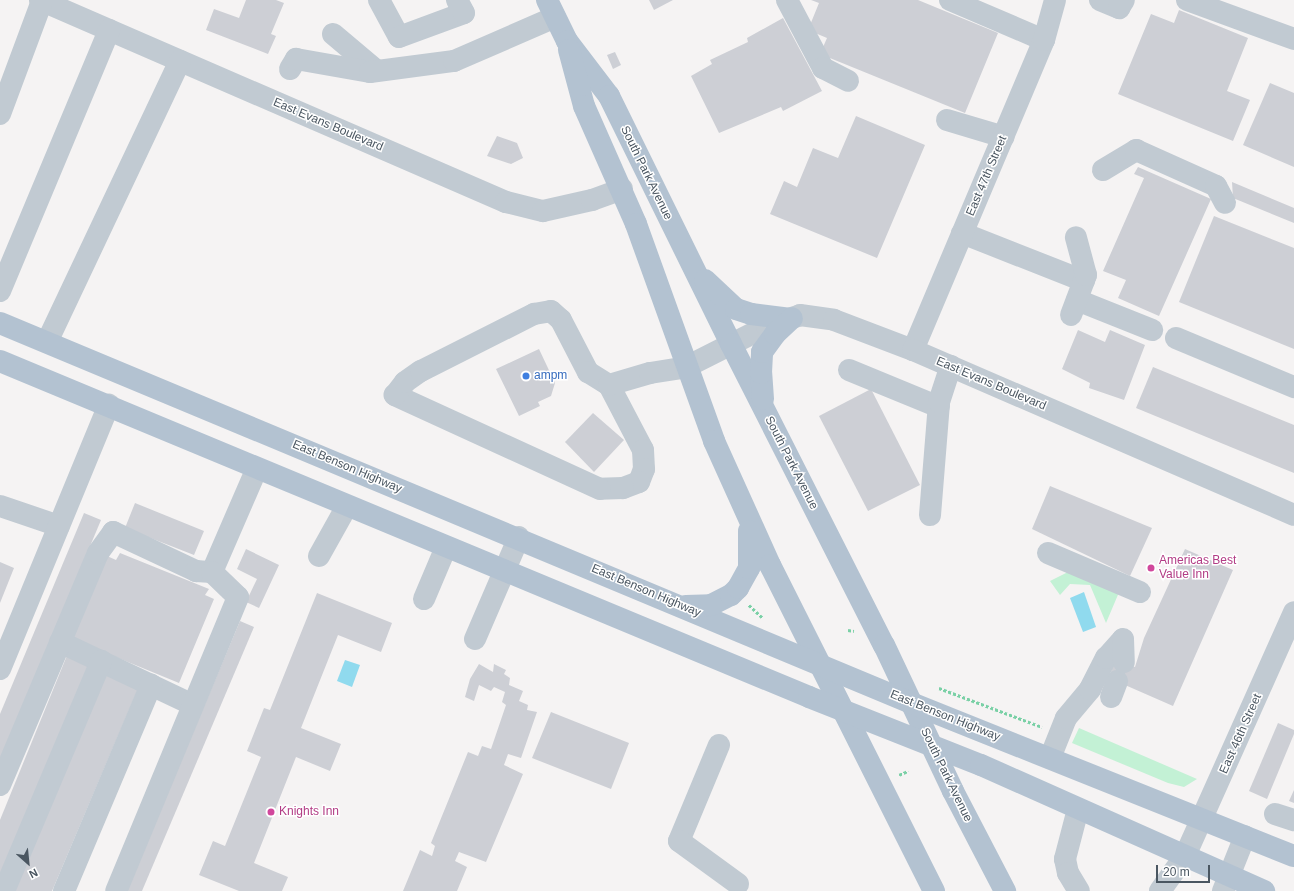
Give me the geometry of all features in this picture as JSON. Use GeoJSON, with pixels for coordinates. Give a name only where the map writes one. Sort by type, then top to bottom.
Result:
{"type":"FeatureCollection","features":[{"type":"Feature","properties":{"kind":"main road","name":"South Park Avenue"},"geometry":{"type":"LineString","coordinates":[[551,9],[567,41],[609,96],[692,266],[1005,891]]}},
{"type":"Feature","properties":{"kind":"main road","name":"South Park Avenue"},"geometry":{"type":"LineString","coordinates":[[567,41],[584,106],[622,189],[714,441],[744,508],[934,891]]}},
{"type":"Feature","properties":{"kind":"main road"},"geometry":{"type":"LineString","coordinates":[[692,266],[716,293],[736,309],[751,314],[790,318]]}},
{"type":"Feature","properties":{"kind":"main road"},"geometry":{"type":"LineString","coordinates":[[764,409],[761,373],[762,352],[775,334],[790,318]]}},
{"type":"Feature","properties":{"kind":"main road","name":"East Benson Highway"},"geometry":{"type":"LineString","coordinates":[[0,322],[820,663],[911,703],[1203,818],[1294,856]]}},
{"type":"Feature","properties":{"kind":"main road"},"geometry":{"type":"LineString","coordinates":[[0,361],[109,405],[504,571],[932,746],[1185,856],[1226,883],[1264,891]]}},
{"type":"Feature","properties":{"kind":"main road"},"geometry":{"type":"LineString","coordinates":[[174,433],[188,401]]}},
{"type":"Feature","properties":{"kind":"main road"},"geometry":{"type":"LineString","coordinates":[[671,602],[693,607],[711,605],[731,595],[738,588],[749,568],[751,557],[744,508]]}},
{"type":"Feature","properties":{"kind":"street"},"geometry":{"type":"LineString","coordinates":[[0,114],[41,0]]}},
{"type":"Feature","properties":{"kind":"street","name":"East Evans Boulevard"},"geometry":{"type":"LineString","coordinates":[[41,0],[506,202],[543,210],[592,200],[622,189]]}},
{"type":"Feature","properties":{"kind":"street"},"geometry":{"type":"LineString","coordinates":[[379,0],[399,37],[464,13],[457,0]]}},
{"type":"Feature","properties":{"kind":"street"},"geometry":{"type":"LineString","coordinates":[[787,0],[822,68],[848,81]]}},
{"type":"Feature","properties":{"kind":"street"},"geometry":{"type":"LineString","coordinates":[[950,0],[1044,40]]}},
{"type":"Feature","properties":{"kind":"street","name":"East 47th Street"},"geometry":{"type":"LineString","coordinates":[[913,350],[1044,40],[1055,0]]}},
{"type":"Feature","properties":{"kind":"street"},"geometry":{"type":"LineString","coordinates":[[1100,0],[1119,8],[1124,0]]}},
{"type":"Feature","properties":{"kind":"street"},"geometry":{"type":"LineString","coordinates":[[1187,0],[1294,39]]}},
{"type":"Feature","properties":{"kind":"street"},"geometry":{"type":"LineString","coordinates":[[290,69],[296,59],[377,71],[454,61],[551,9]]}},
{"type":"Feature","properties":{"kind":"street"},"geometry":{"type":"LineString","coordinates":[[0,291],[109,30]]}},
{"type":"Feature","properties":{"kind":"street"},"geometry":{"type":"LineString","coordinates":[[333,34],[377,71]]}},
{"type":"Feature","properties":{"kind":"street"},"geometry":{"type":"LineString","coordinates":[[47,342],[180,61]]}},
{"type":"Feature","properties":{"kind":"street"},"geometry":{"type":"LineString","coordinates":[[947,120],[1004,137]]}},
{"type":"Feature","properties":{"kind":"street"},"geometry":{"type":"LineString","coordinates":[[1103,170],[1136,150],[1216,186],[1225,203]]}},
{"type":"Feature","properties":{"kind":"street"},"geometry":{"type":"LineString","coordinates":[[962,234],[1152,330]]}},
{"type":"Feature","properties":{"kind":"street"},"geometry":{"type":"LineString","coordinates":[[1076,237],[1080,293]]}},
{"type":"Feature","properties":{"kind":"street"},"geometry":{"type":"LineString","coordinates":[[551,311],[560,320],[588,372],[609,385],[643,450],[644,469],[639,482],[623,488],[600,489],[394,395],[405,382],[421,371],[534,314],[551,311]]}},
{"type":"Feature","properties":{"kind":"street","name":"East Evans Boulevard"},"geometry":{"type":"LineString","coordinates":[[609,385],[650,372],[686,367],[767,326],[800,315],[834,320],[951,366],[1294,515]]}},
{"type":"Feature","properties":{"kind":"street"},"geometry":{"type":"LineString","coordinates":[[1176,338],[1294,387]]}},
{"type":"Feature","properties":{"kind":"street"},"geometry":{"type":"LineString","coordinates":[[930,515],[939,407],[951,366]]}},
{"type":"Feature","properties":{"kind":"street"},"geometry":{"type":"LineString","coordinates":[[849,370],[939,407]]}},
{"type":"Feature","properties":{"kind":"street"},"geometry":{"type":"LineString","coordinates":[[0,669],[109,405]]}},
{"type":"Feature","properties":{"kind":"street"},"geometry":{"type":"LineString","coordinates":[[212,572],[258,468]]}},
{"type":"Feature","properties":{"kind":"street"},"geometry":{"type":"LineString","coordinates":[[0,506],[59,526]]}},
{"type":"Feature","properties":{"kind":"street"},"geometry":{"type":"LineString","coordinates":[[319,556],[347,506]]}},
{"type":"Feature","properties":{"kind":"street"},"geometry":{"type":"LineString","coordinates":[[0,785],[98,553],[113,532],[196,571],[212,572],[238,597],[116,891]]}},
{"type":"Feature","properties":{"kind":"street"},"geometry":{"type":"LineString","coordinates":[[475,639],[519,538]]}},
{"type":"Feature","properties":{"kind":"street"},"geometry":{"type":"LineString","coordinates":[[424,600],[446,547]]}},
{"type":"Feature","properties":{"kind":"street"},"geometry":{"type":"LineString","coordinates":[[1048,554],[1140,592]]}},
{"type":"Feature","properties":{"kind":"street","name":"East 46th Street"},"geometry":{"type":"LineString","coordinates":[[1160,891],[1185,856],[1294,612]]}},
{"type":"Feature","properties":{"kind":"street"},"geometry":{"type":"LineString","coordinates":[[1050,758],[1066,718],[1090,689],[1106,658],[1123,639],[1117,680]]}},
{"type":"Feature","properties":{"kind":"street"},"geometry":{"type":"LineString","coordinates":[[60,642],[193,705]]}},
{"type":"Feature","properties":{"kind":"street"},"geometry":{"type":"LineString","coordinates":[[4,891],[101,661]]}},
{"type":"Feature","properties":{"kind":"street"},"geometry":{"type":"LineString","coordinates":[[64,891],[152,685]]}},
{"type":"Feature","properties":{"kind":"street"},"geometry":{"type":"LineString","coordinates":[[719,745],[679,840],[738,884]]}},
{"type":"Feature","properties":{"kind":"street"},"geometry":{"type":"LineString","coordinates":[[1078,809],[1065,859],[1068,872],[1079,891]]}},
{"type":"Feature","properties":{"kind":"street"},"geometry":{"type":"LineString","coordinates":[[1226,883],[1245,836]]}},
{"type":"Feature","properties":{"kind":"path"},"geometry":{"type":"LineString","coordinates":[[744,601],[764,620]]}},
{"type":"Feature","properties":{"kind":"path"},"geometry":{"type":"LineString","coordinates":[[848,630],[854,631]]}},
{"type":"Feature","properties":{"kind":"path"},"geometry":{"type":"LineString","coordinates":[[939,688],[1059,734]]}},
{"type":"Feature","properties":{"kind":"path"},"geometry":{"type":"LineString","coordinates":[[899,775],[908,771]]}},
{"type":"Feature","properties":{"kind":"green space"},"geometry":{"type":"Polygon","coordinates":[[[1072,570],[1120,590],[1106,623],[1090,585],[1070,584],[1060,595],[1050,581],[1072,570]]]}},
{"type":"Feature","properties":{"kind":"green space"},"geometry":{"type":"Polygon","coordinates":[[[1079,728],[1197,779],[1184,787],[1168,783],[1072,743],[1079,728]]]}},
{"type":"Feature","properties":{"kind":"water"},"geometry":{"type":"Polygon","coordinates":[[[1084,592],[1096,627],[1083,632],[1070,598],[1084,592]]]}},
{"type":"Feature","properties":{"kind":"water"},"geometry":{"type":"Polygon","coordinates":[[[345,660],[360,665],[352,687],[337,681],[345,660]]]}},
{"type":"Feature","properties":{"kind":"building"},"geometry":{"type":"Polygon","coordinates":[[[246,0],[276,0],[284,3],[271,34],[276,36],[268,54],[206,30],[214,9],[239,18],[246,0]]]}},
{"type":"Feature","properties":{"kind":"building"},"geometry":{"type":"Polygon","coordinates":[[[649,0],[673,0],[654,10],[649,0]]]}},
{"type":"Feature","properties":{"kind":"building"},"geometry":{"type":"Polygon","coordinates":[[[811,0],[918,0],[998,33],[965,113],[820,54],[827,38],[808,30],[819,3],[811,0]]]}},
{"type":"Feature","properties":{"kind":"building"},"geometry":{"type":"Polygon","coordinates":[[[1179,10],[1248,38],[1227,91],[1250,100],[1233,141],[1118,94],[1151,14],[1174,23],[1179,10]]]}},
{"type":"Feature","properties":{"kind":"building"},"geometry":{"type":"Polygon","coordinates":[[[783,18],[822,91],[783,111],[781,107],[719,133],[691,76],[712,64],[710,60],[748,42],[747,38],[783,18]]]}},
{"type":"Feature","properties":{"kind":"building"},"geometry":{"type":"Polygon","coordinates":[[[615,52],[621,65],[613,69],[607,55],[615,52]]]}},
{"type":"Feature","properties":{"kind":"building"},"geometry":{"type":"Polygon","coordinates":[[[1270,83],[1294,93],[1294,167],[1243,145],[1270,83]]]}},
{"type":"Feature","properties":{"kind":"building"},"geometry":{"type":"Polygon","coordinates":[[[856,116],[925,145],[877,258],[770,214],[784,181],[797,187],[813,148],[838,158],[856,116]]]}},
{"type":"Feature","properties":{"kind":"building"},"geometry":{"type":"Polygon","coordinates":[[[497,136],[517,143],[523,158],[511,164],[487,156],[497,136]]]}},
{"type":"Feature","properties":{"kind":"building"},"geometry":{"type":"Polygon","coordinates":[[[1138,167],[1211,199],[1159,316],[1118,298],[1126,280],[1103,271],[1144,178],[1134,174],[1138,167]]]}},
{"type":"Feature","properties":{"kind":"building"},"geometry":{"type":"Polygon","coordinates":[[[1232,182],[1294,208],[1294,223],[1233,198],[1232,182]]]}},
{"type":"Feature","properties":{"kind":"building"},"geometry":{"type":"Polygon","coordinates":[[[1214,216],[1294,248],[1294,349],[1179,302],[1214,216]]]}},
{"type":"Feature","properties":{"kind":"building"},"geometry":{"type":"Polygon","coordinates":[[[1078,330],[1105,342],[1110,330],[1145,345],[1124,400],[1089,388],[1090,383],[1062,369],[1078,330]]]}},
{"type":"Feature","properties":{"kind":"building","name":"ampm"},"geometry":{"type":"Polygon","coordinates":[[[539,349],[555,383],[551,396],[538,402],[540,406],[519,416],[496,369],[539,349]]]}},
{"type":"Feature","properties":{"kind":"building"},"geometry":{"type":"Polygon","coordinates":[[[1153,367],[1294,425],[1294,473],[1136,408],[1153,367]]]}},
{"type":"Feature","properties":{"kind":"building"},"geometry":{"type":"Polygon","coordinates":[[[871,389],[920,485],[868,511],[819,416],[871,389]]]}},
{"type":"Feature","properties":{"kind":"building"},"geometry":{"type":"Polygon","coordinates":[[[593,413],[624,440],[594,472],[565,442],[593,413]]]}},
{"type":"Feature","properties":{"kind":"building"},"geometry":{"type":"Polygon","coordinates":[[[1050,486],[1152,528],[1130,576],[1032,529],[1050,486]]]}},
{"type":"Feature","properties":{"kind":"building"},"geometry":{"type":"Polygon","coordinates":[[[135,503],[204,531],[194,555],[125,528],[135,503]]]}},
{"type":"Feature","properties":{"kind":"building"},"geometry":{"type":"Polygon","coordinates":[[[84,513],[101,520],[0,761],[0,714],[84,513]]]}},
{"type":"Feature","properties":{"kind":"building"},"geometry":{"type":"Polygon","coordinates":[[[246,549],[279,565],[259,608],[246,602],[257,579],[237,569],[246,549]]]}},
{"type":"Feature","properties":{"kind":"building"},"geometry":{"type":"Polygon","coordinates":[[[1185,549],[1233,570],[1173,706],[1109,678],[1115,659],[1135,667],[1144,638],[1185,549]]]}},
{"type":"Feature","properties":{"kind":"building"},"geometry":{"type":"Polygon","coordinates":[[[120,553],[209,589],[205,595],[214,599],[179,683],[72,639],[107,556],[116,560],[120,553]]]}},
{"type":"Feature","properties":{"kind":"building"},"geometry":{"type":"Polygon","coordinates":[[[0,562],[14,568],[0,603],[0,562]]]}},
{"type":"Feature","properties":{"kind":"building"},"geometry":{"type":"Polygon","coordinates":[[[317,593],[392,623],[381,652],[338,635],[301,728],[341,744],[330,771],[296,757],[254,863],[288,877],[282,891],[239,891],[199,875],[213,841],[225,846],[261,757],[247,751],[264,708],[270,710],[317,593]]]}},
{"type":"Feature","properties":{"kind":"building"},"geometry":{"type":"Polygon","coordinates":[[[240,621],[254,627],[142,891],[126,891],[240,621]]]}},
{"type":"Feature","properties":{"kind":"building"},"geometry":{"type":"Polygon","coordinates":[[[68,653],[90,666],[0,877],[0,820],[68,653]]]}},
{"type":"Feature","properties":{"kind":"building"},"geometry":{"type":"Polygon","coordinates":[[[479,664],[493,672],[494,664],[506,670],[504,674],[510,678],[509,685],[523,691],[519,701],[528,705],[527,710],[537,712],[521,758],[508,754],[504,765],[523,774],[486,862],[459,852],[455,861],[467,867],[457,891],[403,891],[420,850],[432,856],[435,846],[431,843],[468,752],[478,756],[482,746],[491,749],[506,705],[502,702],[505,692],[494,687],[491,691],[479,685],[474,701],[465,697],[470,679],[479,664]]]}},
{"type":"Feature","properties":{"kind":"building"},"geometry":{"type":"Polygon","coordinates":[[[106,675],[138,689],[52,891],[14,891],[106,675]]]}},
{"type":"Feature","properties":{"kind":"building"},"geometry":{"type":"Polygon","coordinates":[[[551,712],[629,743],[611,789],[532,758],[551,712]]]}},
{"type":"Feature","properties":{"kind":"building"},"geometry":{"type":"Polygon","coordinates":[[[1278,723],[1294,730],[1294,734],[1267,799],[1249,791],[1278,723]]]}},
{"type":"Feature","properties":{"kind":"building"},"geometry":{"type":"Polygon","coordinates":[[[1294,790],[1294,803],[1289,801],[1294,790]]]}},
{"type":"Feature","properties":{"kind":"place","name":"ampm"},"geometry":{"type":"Point","coordinates":[526,376]}},
{"type":"Feature","properties":{"kind":"place","name":"Americas Best Value Inn"},"geometry":{"type":"Point","coordinates":[1151,568]}},
{"type":"Feature","properties":{"kind":"place","name":"Knights Inn"},"geometry":{"type":"Point","coordinates":[271,812]}}]}
